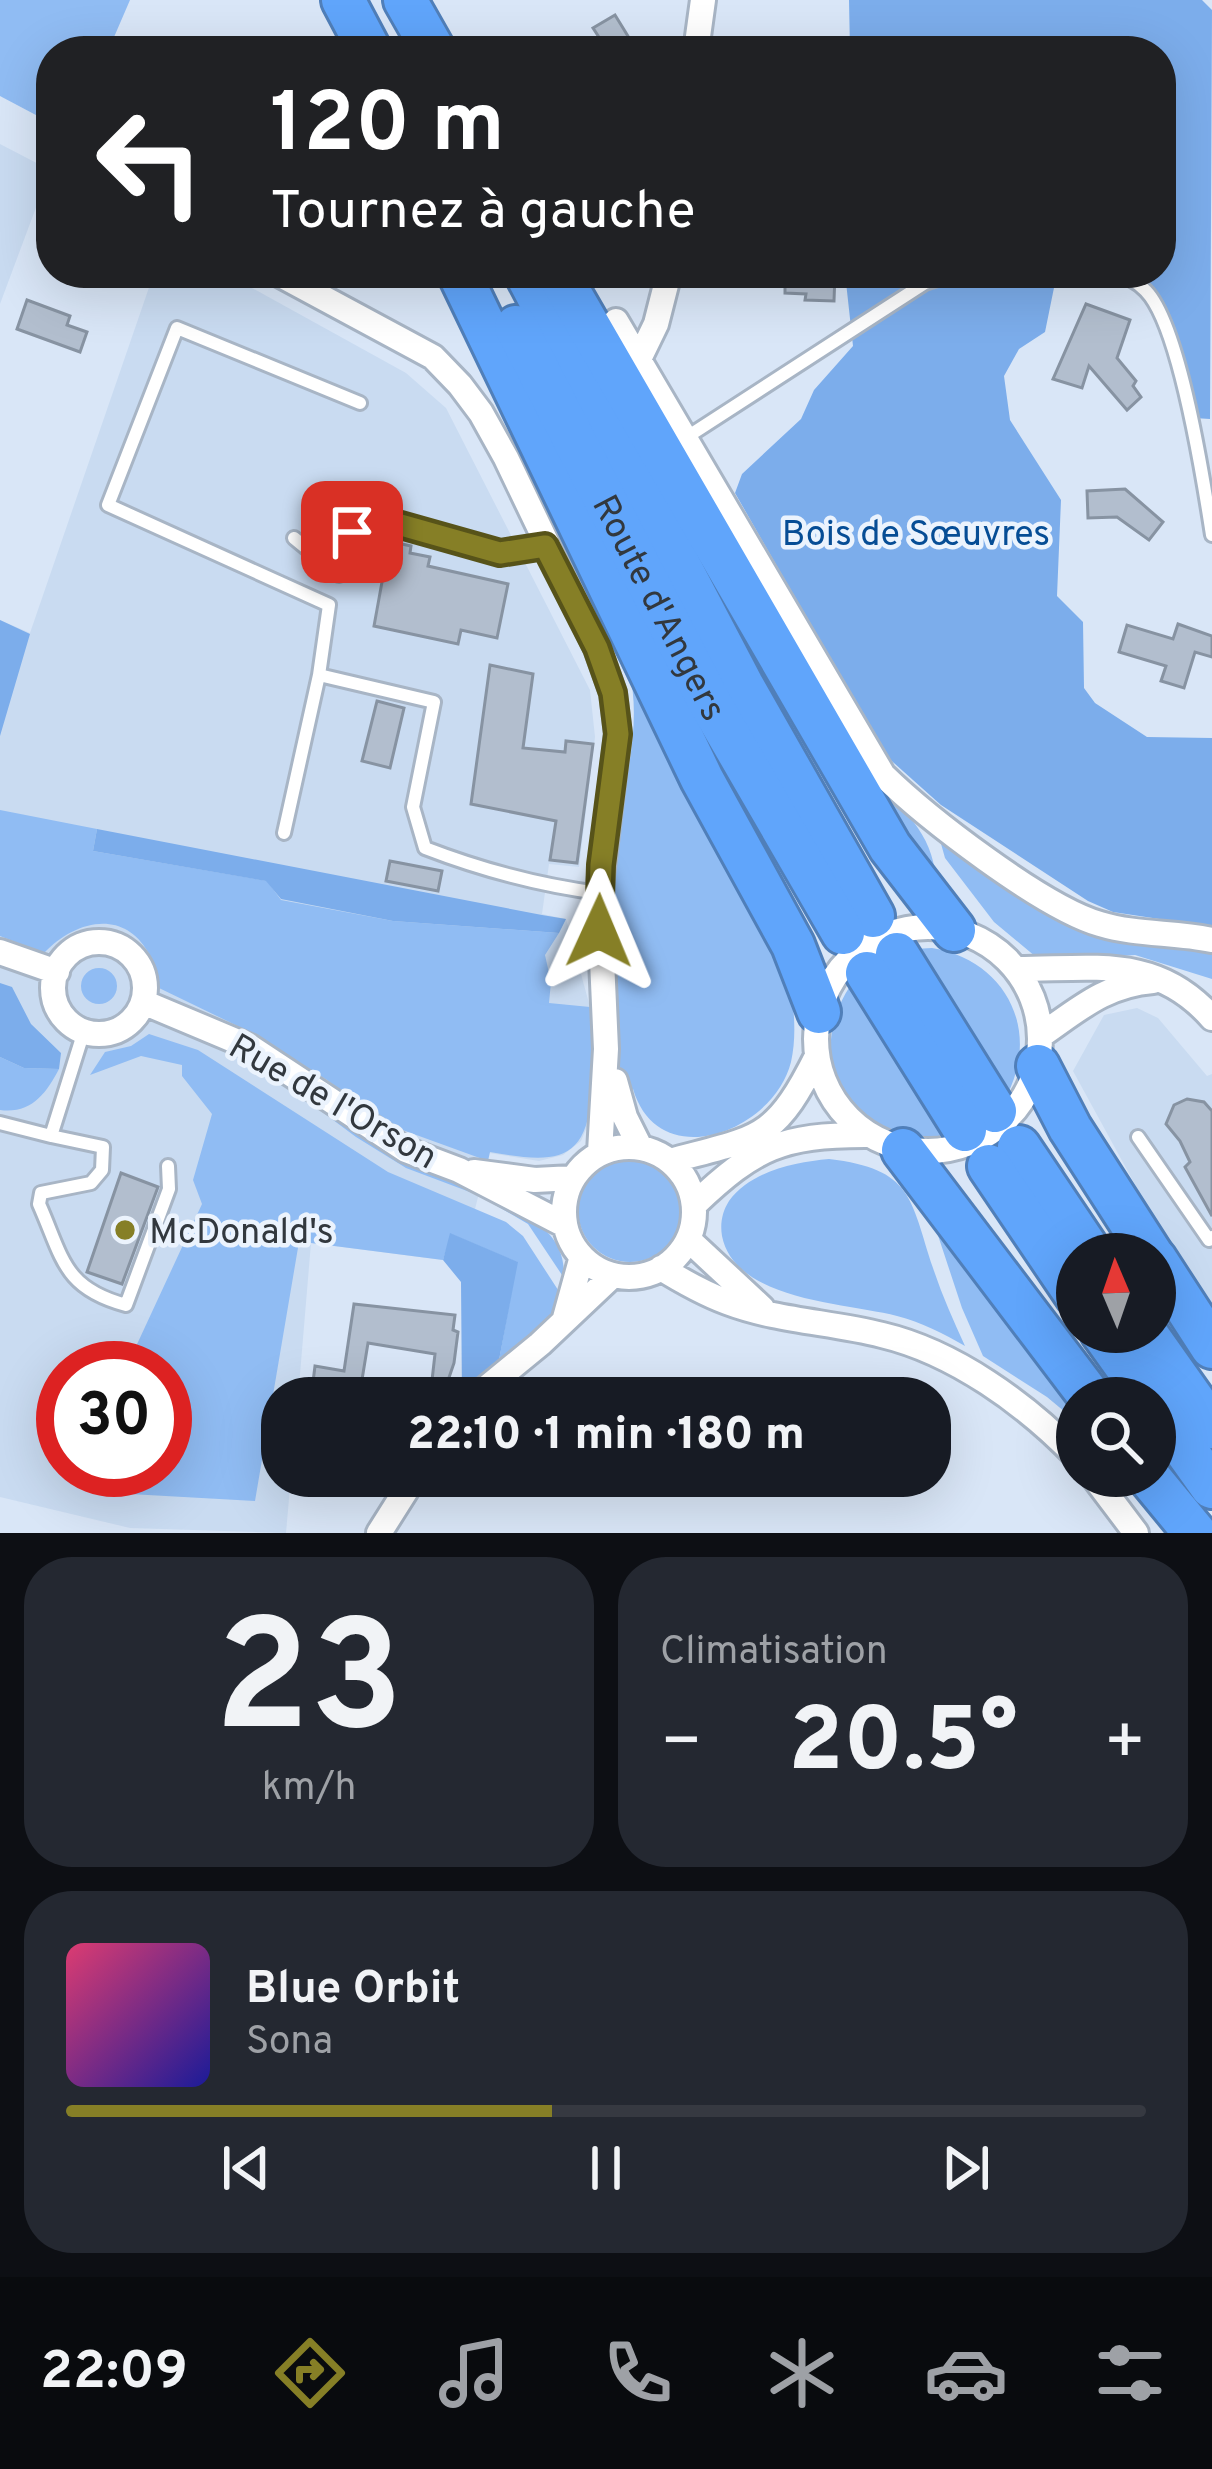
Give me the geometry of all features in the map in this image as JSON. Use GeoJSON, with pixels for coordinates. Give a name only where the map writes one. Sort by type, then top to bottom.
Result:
{"type":"FeatureCollection","features":[{"type":"Feature","properties":{"kind":"highway"},"geometry":{"type":"LineString","coordinates":[[343,0],[362,36]]}},
{"type":"Feature","properties":{"kind":"highway"},"geometry":{"type":"LineString","coordinates":[[383,0],[402,36]]}},
{"type":"Feature","properties":{"kind":"highway"},"geometry":{"type":"LineString","coordinates":[[405,0],[425,36]]}},
{"type":"Feature","properties":{"kind":"highway"},"geometry":{"type":"LineString","coordinates":[[466,288],[702,779],[793,945],[819,1012]]}},
{"type":"Feature","properties":{"kind":"highway","name":"Route d'Angers"},"geometry":{"type":"LineString","coordinates":[[495,288],[710,703],[858,925],[742,685],[534,288]]}},
{"type":"Feature","properties":{"kind":"highway"},"geometry":{"type":"LineString","coordinates":[[567,288],[890,847],[954,930]]}},
{"type":"Feature","properties":{"kind":"highway"},"geometry":{"type":"LineString","coordinates":[[882,963],[980,1121]]}},
{"type":"Feature","properties":{"kind":"highway"},"geometry":{"type":"LineString","coordinates":[[1039,1051],[1070,1128],[1138,1233]]}},
{"type":"Feature","properties":{"kind":"highway"},"geometry":{"type":"LineString","coordinates":[[884,1142],[1074,1377]]}},
{"type":"Feature","properties":{"kind":"highway"},"geometry":{"type":"LineString","coordinates":[[1056,1255],[1004,1157],[1072,1233]]}},
{"type":"Feature","properties":{"kind":"highway"},"geometry":{"type":"LineString","coordinates":[[1176,1292],[1212,1347]]}},
{"type":"Feature","properties":{"kind":"highway"},"geometry":{"type":"LineString","coordinates":[[1160,1353],[1212,1427]]}},
{"type":"Feature","properties":{"kind":"highway"},"geometry":{"type":"LineString","coordinates":[[1176,1436],[1212,1487]]}},
{"type":"Feature","properties":{"kind":"highway"},"geometry":{"type":"LineString","coordinates":[[1165,1497],[1195,1533]]}},
{"type":"Feature","properties":{"kind":"street"},"geometry":{"type":"LineString","coordinates":[[698,36],[703,0]]}},
{"type":"Feature","properties":{"kind":"street"},"geometry":{"type":"LineString","coordinates":[[305,288],[433,357],[481,412],[597,648],[613,693],[618,734],[598,893],[606,1049],[600,1152]]}},
{"type":"Feature","properties":{"kind":"street"},"geometry":{"type":"LineString","coordinates":[[640,357],[656,324],[665,288]]}},
{"type":"Feature","properties":{"kind":"street"},"geometry":{"type":"LineString","coordinates":[[616,320],[865,748],[901,792],[1023,883],[1085,919],[1116,928],[1212,940]]}},
{"type":"Feature","properties":{"kind":"street"},"geometry":{"type":"LineString","coordinates":[[695,1204],[760,1150],[803,1137],[884,1142],[936,1152],[987,1134],[1026,1091],[1039,1051],[1033,997],[1018,969],[998,950],[954,930],[902,931],[881,936],[860,949],[829,986],[819,1012],[817,1056],[833,1100],[884,1142]]}},
{"type":"Feature","properties":{"kind":"street"},"geometry":{"type":"LineString","coordinates":[[103,942],[114,945],[140,968],[143,1002],[120,1029],[96,1034],[84,1031],[58,1007],[56,972],[80,947],[103,942]]}},
{"type":"Feature","properties":{"kind":"street"},"geometry":{"type":"LineString","coordinates":[[0,952],[56,972]]}},
{"type":"Feature","properties":{"kind":"street"},"geometry":{"type":"LineString","coordinates":[[1018,969],[1131,968],[1192,996],[1212,1018]]}},
{"type":"Feature","properties":{"kind":"street"},"geometry":{"type":"LineString","coordinates":[[1039,1051],[1085,1002],[1113,987],[1161,980]]}},
{"type":"Feature","properties":{"kind":"street","name":"Rue de l'Orson"},"geometry":{"type":"LineString","coordinates":[[143,1002],[250,1047],[406,1150],[459,1170],[566,1225]]}},
{"type":"Feature","properties":{"kind":"street"},"geometry":{"type":"LineString","coordinates":[[606,1049],[625,1117],[640,1148]]}},
{"type":"Feature","properties":{"kind":"street"},"geometry":{"type":"LineString","coordinates":[[670,1161],[730,1146],[774,1124],[797,1096],[817,1056]]}},
{"type":"Feature","properties":{"kind":"street"},"geometry":{"type":"LineString","coordinates":[[565,1318],[581,1260],[564,1208],[573,1178],[584,1162],[600,1152],[640,1148],[670,1161],[683,1176],[695,1204],[690,1240],[661,1268],[629,1278],[612,1276],[581,1260]]}},
{"type":"Feature","properties":{"kind":"street","name":"Rue de l'Orson"},"geometry":{"type":"LineString","coordinates":[[459,1170],[535,1180],[573,1178]]}},
{"type":"Feature","properties":{"kind":"street"},"geometry":{"type":"LineString","coordinates":[[690,1240],[737,1289],[769,1313]]}},
{"type":"Feature","properties":{"kind":"street"},"geometry":{"type":"LineString","coordinates":[[661,1268],[730,1303],[884,1335],[928,1351],[998,1392],[1056,1436]]}},
{"type":"Feature","properties":{"kind":"street"},"geometry":{"type":"LineString","coordinates":[[501,1377],[612,1276]]}},
{"type":"Feature","properties":{"kind":"street"},"geometry":{"type":"LineString","coordinates":[[379,1533],[402,1497]]}},
{"type":"Feature","properties":{"kind":"street"},"geometry":{"type":"LineString","coordinates":[[1109,1497],[1136,1533]]}},
{"type":"Feature","properties":{"kind":"lane"},"geometry":{"type":"LineString","coordinates":[[687,437],[917,288]]}},
{"type":"Feature","properties":{"kind":"lane"},"geometry":{"type":"LineString","coordinates":[[1141,288],[1160,313],[1176,360],[1212,532]]}},
{"type":"Feature","properties":{"kind":"lane"},"geometry":{"type":"LineString","coordinates":[[284,833],[329,605],[108,505],[177,328],[360,403]]}},
{"type":"Feature","properties":{"kind":"lane"},"geometry":{"type":"LineString","coordinates":[[294,538],[339,575],[352,532],[376,518],[500,553],[545,546]]}},
{"type":"Feature","properties":{"kind":"lane"},"geometry":{"type":"LineString","coordinates":[[319,674],[434,702],[413,807],[425,848],[485,871],[598,893]]}},
{"type":"Feature","properties":{"kind":"lane"},"geometry":{"type":"LineString","coordinates":[[51,1136],[84,1031]]}},
{"type":"Feature","properties":{"kind":"lane"},"geometry":{"type":"LineString","coordinates":[[3,1124],[104,1147],[102,1170],[92,1183],[41,1192],[39,1204],[73,1279],[95,1296],[126,1305],[170,1189],[168,1166]]}},
{"type":"Feature","properties":{"kind":"lane"},"geometry":{"type":"LineString","coordinates":[[1138,1137],[1209,1240],[1212,1237]]}},
{"type":"Feature","properties":{"kind":"shaded area"},"geometry":{"type":"Polygon","coordinates":[[[0,0],[130,0],[114,36],[36,36],[36,115],[0,96],[0,0]]]}},
{"type":"Feature","properties":{"kind":"shaded area"},"geometry":{"type":"Polygon","coordinates":[[[0,144],[36,163],[36,208],[0,304],[0,144]]]}},
{"type":"Feature","properties":{"kind":"shaded area"},"geometry":{"type":"Polygon","coordinates":[[[149,288],[252,288],[406,373],[446,408],[590,690],[595,737],[579,867],[549,864],[542,914],[566,919],[590,1007],[596,1093],[591,1095],[589,1122],[581,1141],[563,1155],[539,1161],[489,1153],[475,1209],[471,1216],[456,1214],[443,1260],[311,1243],[300,1377],[261,1377],[261,1497],[289,1497],[286,1533],[130,1528],[0,1497],[0,620],[30,633],[149,288]]]}},
{"type":"Feature","properties":{"kind":"shaded area"},"geometry":{"type":"Polygon","coordinates":[[[629,671],[787,963],[794,1020],[791,1062],[780,1087],[763,1108],[715,1134],[690,1137],[666,1131],[647,1116],[633,1089],[623,1089],[613,1002],[612,914],[634,716],[629,671]]]}},
{"type":"Feature","properties":{"kind":"shaded area"},"geometry":{"type":"Polygon","coordinates":[[[876,783],[910,817],[926,842],[936,888],[876,783]]]}},
{"type":"Feature","properties":{"kind":"shaded area"},"geometry":{"type":"Polygon","coordinates":[[[0,810],[97,829],[93,851],[267,881],[281,900],[393,921],[559,933],[545,955],[551,982],[549,1003],[590,1007],[596,1093],[591,1095],[582,1136],[561,1154],[530,1157],[490,1152],[488,1161],[386,1124],[252,1033],[159,988],[148,952],[125,929],[111,924],[83,927],[44,953],[0,936],[0,810]]]}},
{"type":"Feature","properties":{"kind":"shaded area"},"geometry":{"type":"Polygon","coordinates":[[[938,833],[1004,882],[1212,950],[1212,979],[1135,955],[1036,957],[994,922],[945,858],[938,833]]]}},
{"type":"Feature","properties":{"kind":"shaded area"},"geometry":{"type":"Polygon","coordinates":[[[932,948],[979,967],[1010,1001],[1020,1046],[1007,1095],[914,949],[932,948]]]}},
{"type":"Feature","properties":{"kind":"shaded area"},"geometry":{"type":"Polygon","coordinates":[[[99,968],[112,973],[117,986],[112,999],[99,1004],[86,999],[81,986],[86,973],[99,968]]]}},
{"type":"Feature","properties":{"kind":"shaded area"},"geometry":{"type":"Polygon","coordinates":[[[855,979],[953,1136],[918,1138],[887,1130],[862,1116],[844,1095],[833,1069],[831,1040],[838,1010],[855,979]]]}},
{"type":"Feature","properties":{"kind":"shaded area"},"geometry":{"type":"Polygon","coordinates":[[[1137,1008],[1158,1018],[1207,1076],[1212,1074],[1212,1309],[1176,1258],[1176,1233],[1162,1233],[1073,1071],[1104,1015],[1137,1008]]]}},
{"type":"Feature","properties":{"kind":"shaded area"},"geometry":{"type":"Polygon","coordinates":[[[160,1016],[288,1082],[408,1163],[484,1192],[483,1197],[406,1168],[286,1085],[212,1044],[150,1018],[160,1016]]]}},
{"type":"Feature","properties":{"kind":"shaded area"},"geometry":{"type":"Polygon","coordinates":[[[149,1034],[198,1050],[388,1172],[506,1222],[523,1236],[562,1296],[551,1317],[529,1342],[499,1360],[517,1262],[451,1234],[443,1260],[311,1243],[300,1236],[276,1377],[261,1377],[261,1466],[255,1501],[184,1497],[192,1497],[192,1341],[139,1341],[202,1204],[193,1180],[212,1114],[182,1076],[182,1065],[141,1056],[90,1075],[105,1052],[131,1046],[149,1034]]]}},
{"type":"Feature","properties":{"kind":"shaded area"},"geometry":{"type":"Polygon","coordinates":[[[0,1057],[24,1068],[59,1069],[49,1087],[29,1105],[0,1110],[0,1057]]]}},
{"type":"Feature","properties":{"kind":"shaded area"},"geometry":{"type":"Polygon","coordinates":[[[630,1158],[650,1162],[667,1173],[678,1190],[682,1210],[678,1230],[667,1247],[650,1258],[630,1262],[610,1258],[593,1247],[582,1230],[578,1210],[582,1190],[593,1173],[610,1162],[630,1158]]]}},
{"type":"Feature","properties":{"kind":"shaded area"},"geometry":{"type":"Polygon","coordinates":[[[829,1159],[877,1170],[904,1191],[965,1346],[906,1319],[795,1296],[748,1274],[731,1258],[721,1223],[738,1191],[774,1170],[829,1159]]]}},
{"type":"Feature","properties":{"kind":"shaded area"},"geometry":{"type":"Polygon","coordinates":[[[924,1193],[1059,1377],[1056,1404],[983,1356],[924,1193]]]}},
{"type":"Feature","properties":{"kind":"shaded area"},"geometry":{"type":"Polygon","coordinates":[[[494,1198],[552,1237],[559,1248],[564,1278],[528,1224],[492,1203],[494,1198]]]}},
{"type":"Feature","properties":{"kind":"green space"},"geometry":{"type":"Polygon","coordinates":[[[849,0],[1202,0],[1212,10],[1210,419],[1194,418],[1169,320],[1150,288],[1176,288],[1176,36],[850,36],[849,0]]]}},
{"type":"Feature","properties":{"kind":"green space","name":"Bois de Sœuvres"},"geometry":{"type":"Polygon","coordinates":[[[847,288],[1054,288],[1045,332],[1019,349],[1004,376],[1010,420],[1061,500],[1057,596],[1083,622],[1084,688],[1095,703],[1147,737],[1212,738],[1212,927],[1113,912],[1088,901],[941,805],[885,755],[735,493],[742,474],[801,419],[814,390],[853,346],[847,288]]]}},
{"type":"Feature","properties":{"kind":"green space"},"geometry":{"type":"Polygon","coordinates":[[[0,620],[30,634],[0,736],[0,620]]]}},
{"type":"Feature","properties":{"kind":"green space"},"geometry":{"type":"Polygon","coordinates":[[[97,829],[566,919],[559,933],[393,921],[281,899],[266,881],[93,851],[97,829]]]}},
{"type":"Feature","properties":{"kind":"green space"},"geometry":{"type":"Polygon","coordinates":[[[0,983],[12,987],[31,1024],[61,1053],[59,1069],[24,1068],[0,1057],[0,983]]]}},
{"type":"Feature","properties":{"kind":"green space"},"geometry":{"type":"Polygon","coordinates":[[[450,1233],[518,1262],[499,1360],[482,1377],[462,1377],[461,1282],[443,1260],[450,1233]]]}},
{"type":"Feature","properties":{"kind":"building"},"geometry":{"type":"Polygon","coordinates":[[[615,15],[628,36],[598,36],[593,28],[615,15]]]}},
{"type":"Feature","properties":{"kind":"building"},"geometry":{"type":"Polygon","coordinates":[[[785,288],[834,288],[834,301],[805,300],[806,294],[785,293],[785,288]]]}},
{"type":"Feature","properties":{"kind":"building"},"geometry":{"type":"Polygon","coordinates":[[[27,300],[70,316],[67,325],[87,332],[80,352],[17,329],[27,300]]]}},
{"type":"Feature","properties":{"kind":"building"},"geometry":{"type":"Polygon","coordinates":[[[1086,304],[1130,320],[1117,358],[1136,381],[1133,386],[1141,397],[1127,410],[1089,366],[1082,388],[1053,379],[1086,304]]]}},
{"type":"Feature","properties":{"kind":"building"},"geometry":{"type":"Polygon","coordinates":[[[1125,489],[1163,522],[1149,540],[1117,517],[1088,518],[1087,491],[1125,489]]]}},
{"type":"Feature","properties":{"kind":"building"},"geometry":{"type":"Polygon","coordinates":[[[370,537],[411,546],[410,553],[430,557],[428,566],[508,584],[497,638],[461,630],[458,644],[374,626],[384,571],[364,567],[370,537]]]}},
{"type":"Feature","properties":{"kind":"building"},"geometry":{"type":"Polygon","coordinates":[[[1178,624],[1212,636],[1212,657],[1195,652],[1184,688],[1161,681],[1166,666],[1119,652],[1127,625],[1173,639],[1178,624]]]}},
{"type":"Feature","properties":{"kind":"building"},"geometry":{"type":"Polygon","coordinates":[[[490,665],[533,674],[523,748],[565,752],[566,741],[593,744],[577,863],[550,860],[556,821],[471,804],[490,665]]]}},
{"type":"Feature","properties":{"kind":"building"},"geometry":{"type":"Polygon","coordinates":[[[377,701],[404,708],[390,768],[362,761],[377,701]]]}},
{"type":"Feature","properties":{"kind":"building"},"geometry":{"type":"Polygon","coordinates":[[[390,861],[442,871],[438,891],[386,881],[390,861]]]}},
{"type":"Feature","properties":{"kind":"building"},"geometry":{"type":"Polygon","coordinates":[[[1187,1099],[1204,1102],[1212,1111],[1212,1216],[1185,1167],[1190,1162],[1180,1141],[1166,1124],[1174,1105],[1187,1099]]]}},
{"type":"Feature","properties":{"kind":"building","name":"McDonald's"},"geometry":{"type":"Polygon","coordinates":[[[121,1173],[158,1187],[122,1284],[87,1272],[121,1173]]]}},
{"type":"Feature","properties":{"kind":"building"},"geometry":{"type":"Polygon","coordinates":[[[354,1304],[455,1315],[453,1330],[458,1332],[449,1377],[432,1377],[435,1354],[368,1343],[362,1377],[314,1377],[315,1366],[344,1371],[354,1304]]]}},
{"type":"Feature","properties":{"kind":"place","name":"McDonald's"},"geometry":{"type":"Point","coordinates":[125,1230]}},
{"type":"Feature","properties":{"kind":"route"},"geometry":{"type":"LineString","coordinates":[[352,532],[376,518],[500,553],[545,546],[597,648],[613,693],[618,734],[598,893],[599,931]]}}]}
